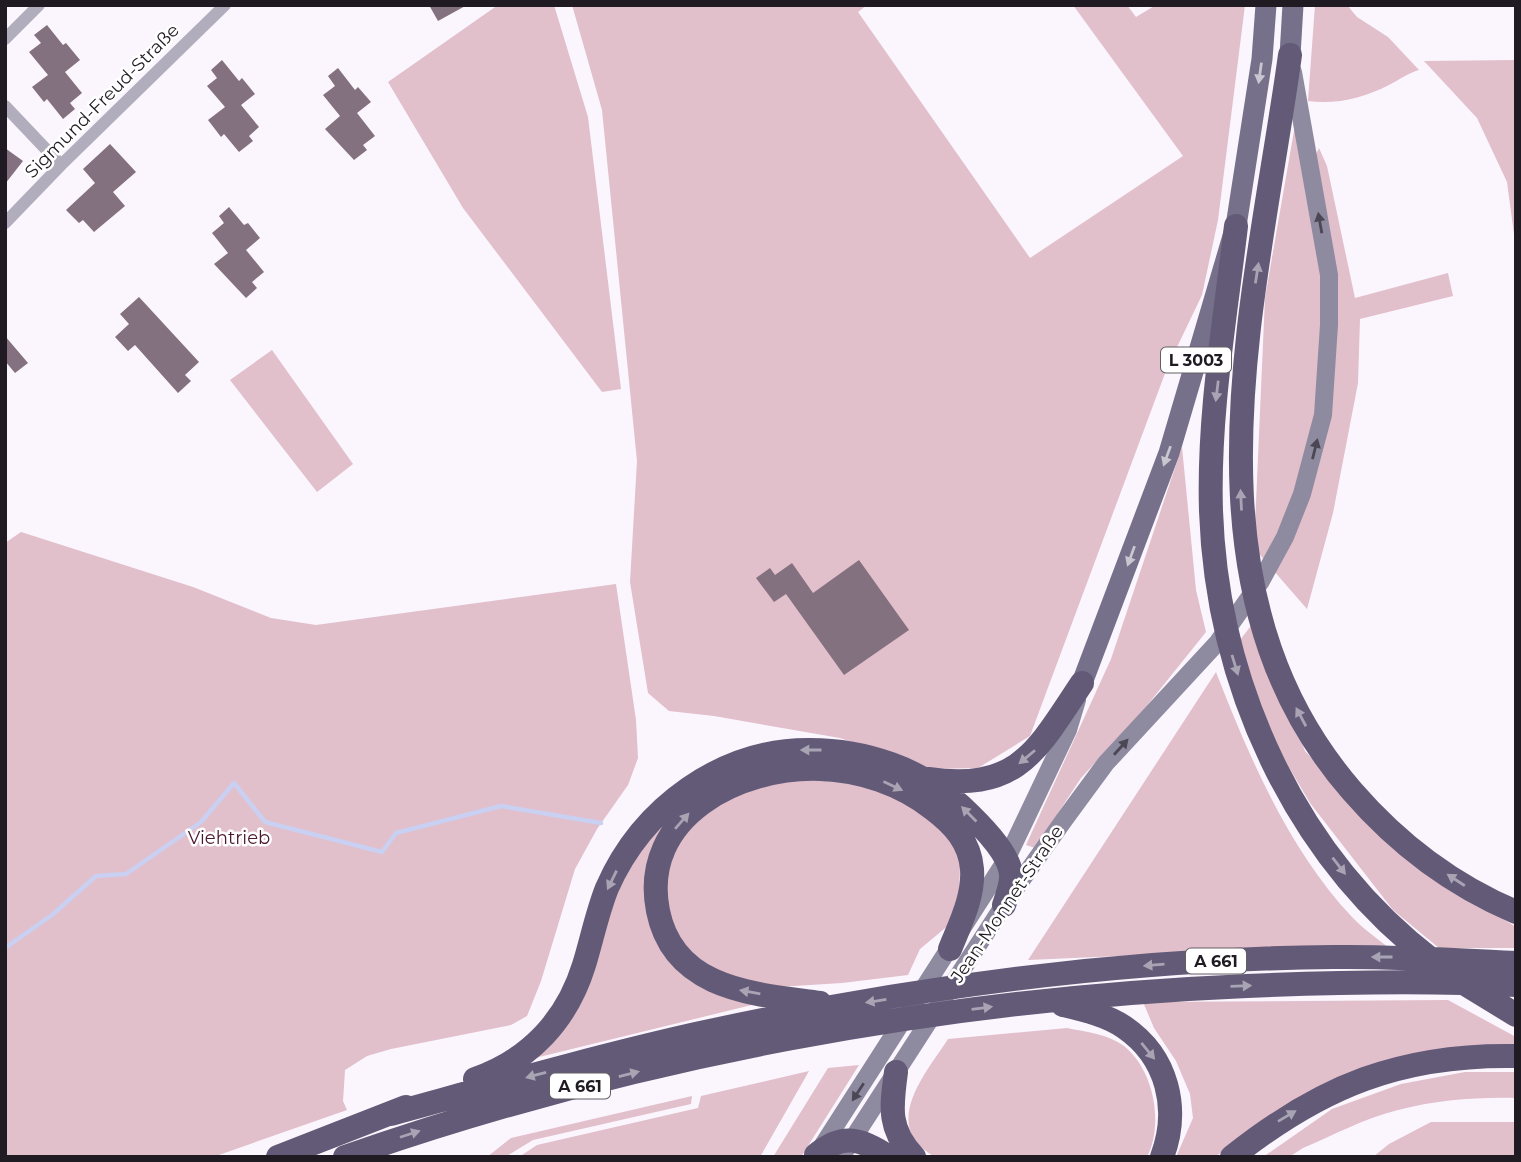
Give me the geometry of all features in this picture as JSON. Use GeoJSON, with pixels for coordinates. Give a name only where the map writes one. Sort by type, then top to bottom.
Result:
{"type":"FeatureCollection","features":[{"type":"Feature","properties":{"kind":"highway"},"geometry":{"type":"LineString","coordinates":[[1290,55],[1242,395],[1241,494],[1252,590],[1272,655],[1286,687],[1311,735],[1343,780],[1385,826],[1415,852],[1457,882],[1516,912]]}},
{"type":"Feature","properties":{"kind":"highway"},"geometry":{"type":"LineString","coordinates":[[1236,226],[1214,414],[1211,458],[1213,554],[1221,608],[1246,700],[1267,750],[1304,819],[1362,894],[1421,951],[1467,986],[1516,1014]]}},
{"type":"Feature","properties":{"kind":"highway"},"geometry":{"type":"LineString","coordinates":[[923,779],[978,782],[1009,771],[1026,760],[1040,746],[1082,683]]}},
{"type":"Feature","properties":{"kind":"highway"},"geometry":{"type":"LineString","coordinates":[[391,1114],[492,1073],[523,1056],[550,1031],[574,993],[602,902],[623,858],[649,823],[691,786],[747,759],[793,750],[851,753],[883,761],[923,779],[950,796],[971,815],[1006,860],[1011,874],[1004,905]]}},
{"type":"Feature","properties":{"kind":"highway"},"geometry":{"type":"LineString","coordinates":[[841,1006],[724,986],[700,974],[674,948],[658,911],[657,875],[664,847],[695,807],[743,781],[778,771],[807,769],[839,770],[868,776],[912,795],[944,816],[956,828],[968,850],[972,866],[971,890],[966,910],[950,949]]}},
{"type":"Feature","properties":{"kind":"highway","name":"A 661"},"geometry":{"type":"LineString","coordinates":[[278,1157],[391,1114],[592,1059],[695,1034],[841,1006],[1049,976],[1182,962],[1347,957],[1516,963]]}},
{"type":"Feature","properties":{"kind":"highway","name":"A 661"},"geometry":{"type":"LineString","coordinates":[[345,1157],[468,1116],[700,1057],[864,1026],[1045,1000],[1188,988],[1366,982],[1516,985]]}},
{"type":"Feature","properties":{"kind":"highway"},"geometry":{"type":"LineString","coordinates":[[1045,1000],[1108,1019],[1136,1037],[1152,1055],[1165,1079],[1171,1106],[1168,1137],[1162,1157]]}},
{"type":"Feature","properties":{"kind":"highway"},"geometry":{"type":"LineString","coordinates":[[1232,1157],[1281,1120],[1322,1096],[1359,1079],[1446,1059],[1516,1056]]}},
{"type":"Feature","properties":{"kind":"highway"},"geometry":{"type":"LineString","coordinates":[[893,1063],[894,1126],[914,1157]]}},
{"type":"Feature","properties":{"kind":"highway"},"geometry":{"type":"LineString","coordinates":[[836,1148],[870,1145],[889,1157]]}},
{"type":"Feature","properties":{"kind":"main road","name":"L 3003"},"geometry":{"type":"LineString","coordinates":[[950,949],[1006,860],[1069,730],[1082,683],[1169,453],[1236,226],[1262,59],[1266,5]]}},
{"type":"Feature","properties":{"kind":"main road","name":"L 3003"},"geometry":{"type":"LineString","coordinates":[[1290,55],[1293,5]]}},
{"type":"Feature","properties":{"kind":"main road","name":"Jean-Monnet-Straße"},"geometry":{"type":"LineString","coordinates":[[836,1148],[893,1063],[1106,763],[1218,642],[1255,590],[1285,537],[1302,494],[1323,415],[1329,325],[1329,275],[1290,55]]}},
{"type":"Feature","properties":{"kind":"main road","name":"Jean-Monnet-Straße"},"geometry":{"type":"LineString","coordinates":[[893,1063],[950,949]]}},
{"type":"Feature","properties":{"kind":"street"},"geometry":{"type":"LineString","coordinates":[[5,39],[39,5]]}},
{"type":"Feature","properties":{"kind":"street","name":"Sigmund-Freud-Straße"},"geometry":{"type":"LineString","coordinates":[[5,223],[225,5]]}},
{"type":"Feature","properties":{"kind":"street"},"geometry":{"type":"LineString","coordinates":[[5,106],[61,165]]}},
{"type":"Feature","properties":{"kind":"green space"},"geometry":{"type":"Polygon","coordinates":[[[498,5],[554,5],[588,117],[621,389],[602,392],[463,208],[388,82],[498,5]]]}},
{"type":"Feature","properties":{"kind":"green space"},"geometry":{"type":"Polygon","coordinates":[[[572,5],[867,5],[858,12],[1030,258],[1183,156],[1073,5],[1127,5],[1136,17],[1156,5],[1245,5],[1218,220],[1202,295],[1167,368],[1030,736],[978,768],[928,769],[840,738],[669,711],[648,693],[630,582],[637,461],[602,110],[572,5]]]}},
{"type":"Feature","properties":{"kind":"green space"},"geometry":{"type":"Polygon","coordinates":[[[1315,5],[1347,5],[1357,17],[1388,37],[1419,70],[1360,97],[1329,102],[1308,101],[1315,5]]]}},
{"type":"Feature","properties":{"kind":"green space"},"geometry":{"type":"Polygon","coordinates":[[[1516,60],[1516,249],[1507,182],[1477,118],[1424,61],[1516,60]]]}},
{"type":"Feature","properties":{"kind":"green space"},"geometry":{"type":"Polygon","coordinates":[[[1295,125],[1304,179],[1319,148],[1327,166],[1355,298],[1448,273],[1453,296],[1360,319],[1358,383],[1333,513],[1307,609],[1254,548],[1265,298],[1295,125]]]}},
{"type":"Feature","properties":{"kind":"green space"},"geometry":{"type":"Polygon","coordinates":[[[272,350],[353,464],[317,492],[230,380],[272,350]]]}},
{"type":"Feature","properties":{"kind":"green space"},"geometry":{"type":"Polygon","coordinates":[[[1182,447],[1196,590],[1206,632],[1141,713],[1081,778],[1035,848],[1026,845],[1111,659],[1182,447]]]}},
{"type":"Feature","properties":{"kind":"green space","name":"Viehtrieb"},"geometry":{"type":"Polygon","coordinates":[[[21,532],[193,587],[271,618],[316,625],[616,584],[636,720],[638,758],[628,785],[597,829],[575,869],[541,981],[527,1016],[511,1025],[367,1056],[345,1070],[343,1101],[347,1110],[213,1157],[5,1157],[5,543],[21,532]]]}},
{"type":"Feature","properties":{"kind":"green space"},"geometry":{"type":"Polygon","coordinates":[[[1253,623],[1305,751],[1404,856],[1516,927],[1516,948],[1439,948],[1393,910],[1310,803],[1277,747],[1237,644],[1253,623]]]}},
{"type":"Feature","properties":{"kind":"green space"},"geometry":{"type":"Polygon","coordinates":[[[1216,672],[1242,737],[1290,832],[1329,891],[1356,921],[1389,948],[1276,949],[1028,960],[1216,672]]]}},
{"type":"Feature","properties":{"kind":"green space"},"geometry":{"type":"Polygon","coordinates":[[[815,779],[831,782],[850,780],[918,807],[945,834],[958,851],[960,867],[959,893],[950,924],[920,949],[908,975],[777,987],[735,980],[703,966],[679,943],[667,914],[665,884],[670,853],[703,806],[770,782],[815,779]]]}},
{"type":"Feature","properties":{"kind":"green space"},"geometry":{"type":"Polygon","coordinates":[[[668,816],[654,928],[764,1002],[531,1059],[599,938],[630,862],[668,816]]]}},
{"type":"Feature","properties":{"kind":"green space"},"geometry":{"type":"Polygon","coordinates":[[[1448,1000],[1516,1037],[1516,1052],[1463,1047],[1264,1121],[1215,1157],[1176,1157],[1193,1118],[1190,1094],[1176,1061],[1154,1028],[1143,1002],[1448,1000]]]}},
{"type":"Feature","properties":{"kind":"green space"},"geometry":{"type":"Polygon","coordinates":[[[1067,1028],[1097,1034],[1118,1042],[1134,1056],[1143,1069],[1153,1098],[1155,1114],[1155,1129],[1147,1157],[934,1157],[917,1143],[910,1130],[908,1117],[911,1103],[924,1075],[948,1039],[1067,1028]]]}},
{"type":"Feature","properties":{"kind":"green space"},"geometry":{"type":"Polygon","coordinates":[[[859,1065],[801,1157],[773,1157],[828,1068],[859,1065]]]}},
{"type":"Feature","properties":{"kind":"green space"},"geometry":{"type":"Polygon","coordinates":[[[809,1071],[760,1157],[519,1157],[537,1145],[698,1108],[701,1096],[809,1071]]]}},
{"type":"Feature","properties":{"kind":"green space"},"geometry":{"type":"Polygon","coordinates":[[[1465,1072],[1516,1072],[1516,1098],[1457,1100],[1386,1113],[1303,1148],[1289,1157],[1263,1157],[1332,1109],[1401,1084],[1465,1072]]]}},
{"type":"Feature","properties":{"kind":"green space"},"geometry":{"type":"Polygon","coordinates":[[[692,1096],[691,1104],[533,1140],[505,1157],[487,1157],[511,1138],[692,1096]]]}},
{"type":"Feature","properties":{"kind":"green space"},"geometry":{"type":"Polygon","coordinates":[[[1431,1122],[1516,1122],[1516,1157],[1373,1157],[1389,1144],[1431,1122]]]}},
{"type":"Feature","properties":{"kind":"building"},"geometry":{"type":"Polygon","coordinates":[[[429,5],[467,5],[438,21],[429,5]]]}},
{"type":"Feature","properties":{"kind":"building"},"geometry":{"type":"Polygon","coordinates":[[[47,25],[80,60],[65,72],[82,93],[70,103],[75,109],[63,119],[47,99],[44,102],[32,87],[48,75],[29,52],[41,43],[34,35],[47,25]]]}},
{"type":"Feature","properties":{"kind":"building"},"geometry":{"type":"Polygon","coordinates":[[[222,60],[239,81],[242,78],[255,94],[241,105],[259,127],[249,136],[253,141],[239,152],[224,134],[221,137],[208,120],[225,107],[207,86],[217,78],[211,70],[222,60]]]}},
{"type":"Feature","properties":{"kind":"building"},"geometry":{"type":"Polygon","coordinates":[[[338,68],[355,90],[358,87],[371,102],[357,113],[375,136],[363,145],[367,150],[354,160],[325,129],[340,116],[323,95],[335,86],[328,76],[338,68]]]}},
{"type":"Feature","properties":{"kind":"building"},"geometry":{"type":"Polygon","coordinates":[[[110,144],[136,172],[113,192],[125,206],[94,232],[83,220],[79,223],[66,210],[95,183],[83,169],[110,144]]]}},
{"type":"Feature","properties":{"kind":"building"},"geometry":{"type":"Polygon","coordinates":[[[5,148],[23,161],[5,184],[5,148]]]}},
{"type":"Feature","properties":{"kind":"building"},"geometry":{"type":"Polygon","coordinates":[[[229,207],[244,225],[248,223],[260,238],[246,250],[264,272],[252,282],[257,288],[246,298],[214,264],[228,253],[212,233],[224,223],[219,216],[229,207]]]}},
{"type":"Feature","properties":{"kind":"building"},"geometry":{"type":"Polygon","coordinates":[[[139,297],[199,362],[185,375],[191,381],[178,393],[135,345],[128,351],[115,337],[129,324],[120,314],[139,297]]]}},
{"type":"Feature","properties":{"kind":"building"},"geometry":{"type":"Polygon","coordinates":[[[5,336],[28,363],[15,373],[5,361],[5,336]]]}},
{"type":"Feature","properties":{"kind":"building"},"geometry":{"type":"Polygon","coordinates":[[[859,560],[909,630],[844,675],[786,594],[774,602],[756,578],[770,568],[775,575],[792,563],[813,593],[859,560]]]}},
{"type":"Feature","properties":{"kind":"waterway"},"geometry":{"type":"LineString","coordinates":[[5,948],[52,915],[96,876],[126,874],[201,822],[234,783],[265,822],[382,852],[396,833],[501,806],[601,823]]}}]}
